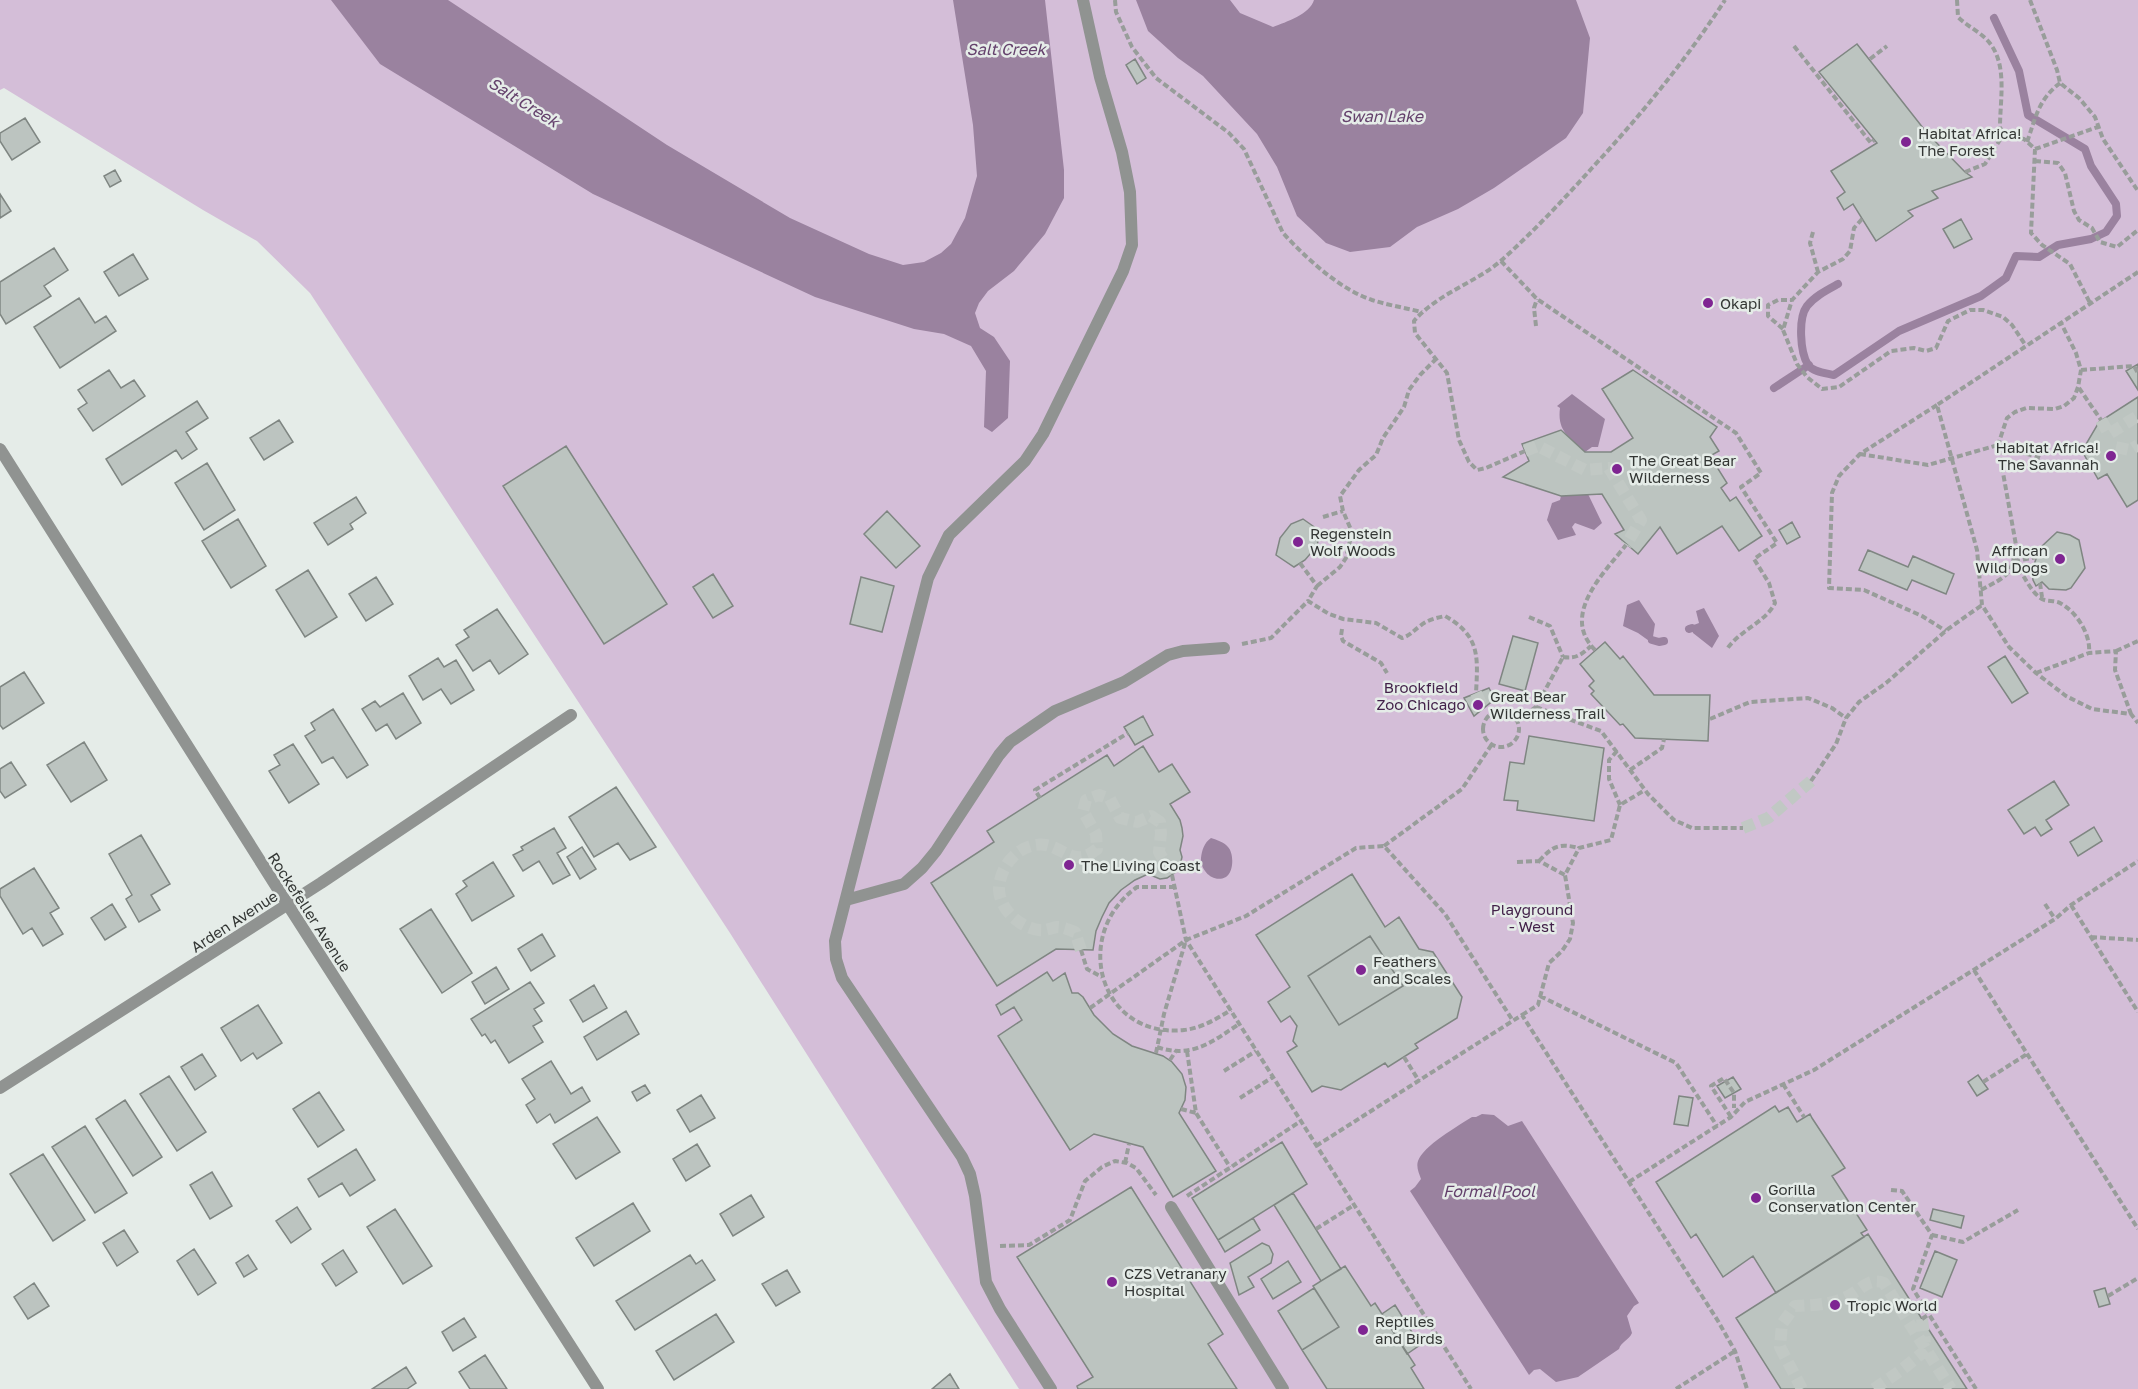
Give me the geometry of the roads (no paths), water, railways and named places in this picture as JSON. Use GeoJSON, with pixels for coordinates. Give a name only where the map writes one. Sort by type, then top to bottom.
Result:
{"type":"FeatureCollection","features":[{"type":"Feature","properties":{"kind":"street"},"geometry":{"type":"LineString","coordinates":[[1051,1389],[986,1282],[975,1196],[970,1174],[962,1157],[842,978],[836,959],[835,941],[928,578],[950,535],[1025,460],[1043,434],[1123,271],[1132,245],[1128,182],[1122,152],[1100,77],[1083,0]]}},
{"type":"Feature","properties":{"kind":"street","name":"Rockefeller Avenue"},"geometry":{"type":"LineString","coordinates":[[0,449],[598,1389]]}},
{"type":"Feature","properties":{"kind":"street"},"geometry":{"type":"LineString","coordinates":[[846,900],[904,884],[922,868],[936,851],[999,755],[1021,733],[1055,711],[1124,681],[1168,656],[1183,651],[1224,648]]}},
{"type":"Feature","properties":{"kind":"street","name":"Arden Avenue"},"geometry":{"type":"LineString","coordinates":[[0,1088],[288,905],[571,715]]}},
{"type":"Feature","properties":{"kind":"street"},"geometry":{"type":"LineString","coordinates":[[1171,1207],[1283,1389]]}},
{"type":"Feature","properties":{"kind":"water","name":"Salt Creek"},"geometry":{"type":"Polygon","coordinates":[[[331,0],[448,0],[667,145],[790,218],[869,254],[903,265],[924,262],[941,253],[951,244],[965,218],[977,176],[973,125],[953,0],[1045,0],[1064,170],[1064,198],[1045,234],[1014,271],[988,291],[975,313],[980,328],[994,337],[1010,361],[1008,418],[992,432],[984,427],[986,371],[971,346],[944,334],[914,329],[815,297],[593,194],[380,64],[331,0]]]}},
{"type":"Feature","properties":{"kind":"water","name":"Swan Lake"},"geometry":{"type":"Polygon","coordinates":[[[1136,0],[1230,0],[1240,13],[1273,27],[1303,13],[1314,0],[1576,0],[1590,38],[1583,113],[1566,138],[1494,188],[1458,209],[1417,227],[1390,247],[1350,252],[1326,243],[1297,216],[1277,167],[1257,134],[1203,76],[1178,58],[1148,31],[1136,0]]]}},
{"type":"Feature","properties":{"kind":"water"},"geometry":{"type":"Polygon","coordinates":[[[1572,394],[1605,419],[1598,447],[1592,447],[1585,452],[1569,438],[1560,422],[1560,408],[1557,406],[1572,394]]]}},
{"type":"Feature","properties":{"kind":"water"},"geometry":{"type":"Polygon","coordinates":[[[1588,494],[1602,523],[1594,530],[1575,523],[1572,527],[1576,535],[1558,540],[1547,520],[1552,503],[1560,500],[1561,496],[1588,494]]]}},
{"type":"Feature","properties":{"kind":"water"},"geometry":{"type":"Polygon","coordinates":[[[1639,600],[1655,624],[1652,643],[1623,626],[1627,605],[1639,600]]]}},
{"type":"Feature","properties":{"kind":"water"},"geometry":{"type":"Polygon","coordinates":[[[1704,608],[1719,636],[1712,648],[1693,633],[1691,626],[1699,623],[1696,611],[1704,608]]]}},
{"type":"Feature","properties":{"kind":"water"},"geometry":{"type":"Polygon","coordinates":[[[1211,838],[1228,847],[1231,854],[1231,871],[1229,875],[1221,879],[1208,875],[1201,863],[1204,847],[1211,838]]]}},
{"type":"Feature","properties":{"kind":"water","name":"Formal Pool"},"geometry":{"type":"Polygon","coordinates":[[[1482,1114],[1494,1115],[1508,1126],[1522,1121],[1639,1303],[1627,1316],[1632,1333],[1629,1337],[1619,1349],[1578,1377],[1556,1382],[1540,1369],[1534,1370],[1529,1375],[1410,1191],[1421,1179],[1417,1163],[1421,1155],[1458,1126],[1482,1114]]]}},
{"type":"Feature","properties":{"kind":"waterway"},"geometry":{"type":"LineString","coordinates":[[1838,284],[1817,296],[1807,306],[1801,327],[1803,352],[1808,365],[1816,371],[1834,375],[1899,331],[1981,296],[2006,278],[2016,256],[2039,257],[2058,245],[2091,239],[2106,232],[2117,216],[2116,204],[2091,166],[2085,149],[2028,115],[2019,71],[1994,18]]}},
{"type":"Feature","properties":{"kind":"waterway"},"geometry":{"type":"LineString","coordinates":[[1774,388],[1809,365]]}},
{"type":"Feature","properties":{"kind":"waterway"},"geometry":{"type":"LineString","coordinates":[[1652,640],[1664,641]]}},
{"type":"Feature","properties":{"kind":"tunnel"},"geometry":{"type":"LineString","coordinates":[[2101,420],[2109,434],[2136,417],[2138,419]]}},
{"type":"Feature","properties":{"kind":"tunnel"},"geometry":{"type":"LineString","coordinates":[[2116,447],[2130,450],[2138,445]]}},
{"type":"Feature","properties":{"kind":"tunnel"},"geometry":{"type":"LineString","coordinates":[[1525,451],[1538,446],[1585,470],[1609,468],[1641,520],[1626,545]]}},
{"type":"Feature","properties":{"kind":"tunnel"},"geometry":{"type":"LineString","coordinates":[[1476,693],[1483,708]]}},
{"type":"Feature","properties":{"kind":"tunnel"},"geometry":{"type":"LineString","coordinates":[[1743,828],[1768,818],[1811,781]]}},
{"type":"Feature","properties":{"kind":"tunnel"},"geometry":{"type":"LineString","coordinates":[[1081,950],[1075,932],[1059,927],[1044,930],[1032,929],[1019,922],[1007,911],[1000,897],[1000,881],[1007,864],[1020,851],[1028,847],[1046,845],[1077,857],[1093,852],[1097,849],[1096,834],[1083,811],[1086,800],[1099,795],[1110,799],[1120,818],[1137,822],[1151,816],[1160,822],[1159,852],[1172,875]]}},
{"type":"Feature","properties":{"kind":"tunnel"},"geometry":{"type":"LineString","coordinates":[[1802,1389],[1780,1347],[1782,1324],[1795,1306],[1837,1301],[1866,1284],[1874,1282],[1884,1283],[1951,1389]]}},
{"type":"Feature","properties":{"kind":"tunnel"},"geometry":{"type":"LineString","coordinates":[[1922,1319],[1925,1343]]}},
{"type":"Feature","properties":{"kind":"tunnel"},"geometry":{"type":"LineString","coordinates":[[1874,1389],[1926,1350]]}},
{"type":"Feature","properties":{"kind":"place","name":"Habitat Africa! The Forest"},"geometry":{"type":"Point","coordinates":[1906,142]}},
{"type":"Feature","properties":{"kind":"place","name":"Okapi"},"geometry":{"type":"Point","coordinates":[1708,303]}},
{"type":"Feature","properties":{"kind":"place","name":"Habitat Africa! The Savannah"},"geometry":{"type":"Point","coordinates":[2111,456]}},
{"type":"Feature","properties":{"kind":"place","name":"The Great Bear Wilderness"},"geometry":{"type":"Point","coordinates":[1617,469]}},
{"type":"Feature","properties":{"kind":"place","name":"Regenstein Wolf Woods"},"geometry":{"type":"Point","coordinates":[1298,542]}},
{"type":"Feature","properties":{"kind":"place","name":"Affrican Wild Dogs"},"geometry":{"type":"Point","coordinates":[2060,559]}},
{"type":"Feature","properties":{"kind":"place","name":"Great Bear Wilderness Trail"},"geometry":{"type":"Point","coordinates":[1478,705]}},
{"type":"Feature","properties":{"kind":"place","name":"The Living Coast"},"geometry":{"type":"Point","coordinates":[1069,865]}},
{"type":"Feature","properties":{"kind":"place","name":"Feathers and Scales"},"geometry":{"type":"Point","coordinates":[1361,970]}},
{"type":"Feature","properties":{"kind":"place","name":"Gorilla Conservation Center"},"geometry":{"type":"Point","coordinates":[1756,1198]}},
{"type":"Feature","properties":{"kind":"place","name":"CZS Vetranary Hospital"},"geometry":{"type":"Point","coordinates":[1112,1282]}},
{"type":"Feature","properties":{"kind":"place","name":"Tropic World"},"geometry":{"type":"Point","coordinates":[1835,1305]}},
{"type":"Feature","properties":{"kind":"place","name":"Reptiles and Birds"},"geometry":{"type":"Point","coordinates":[1363,1330]}},
{"type":"Feature","properties":{"kind":"park label","name":"Brookfield Zoo Chicago"},"geometry":{"type":"Point","coordinates":[1421,696]}},
{"type":"Feature","properties":{"kind":"park label","name":"Playground - West"},"geometry":{"type":"Point","coordinates":[1532,918]}}]}
